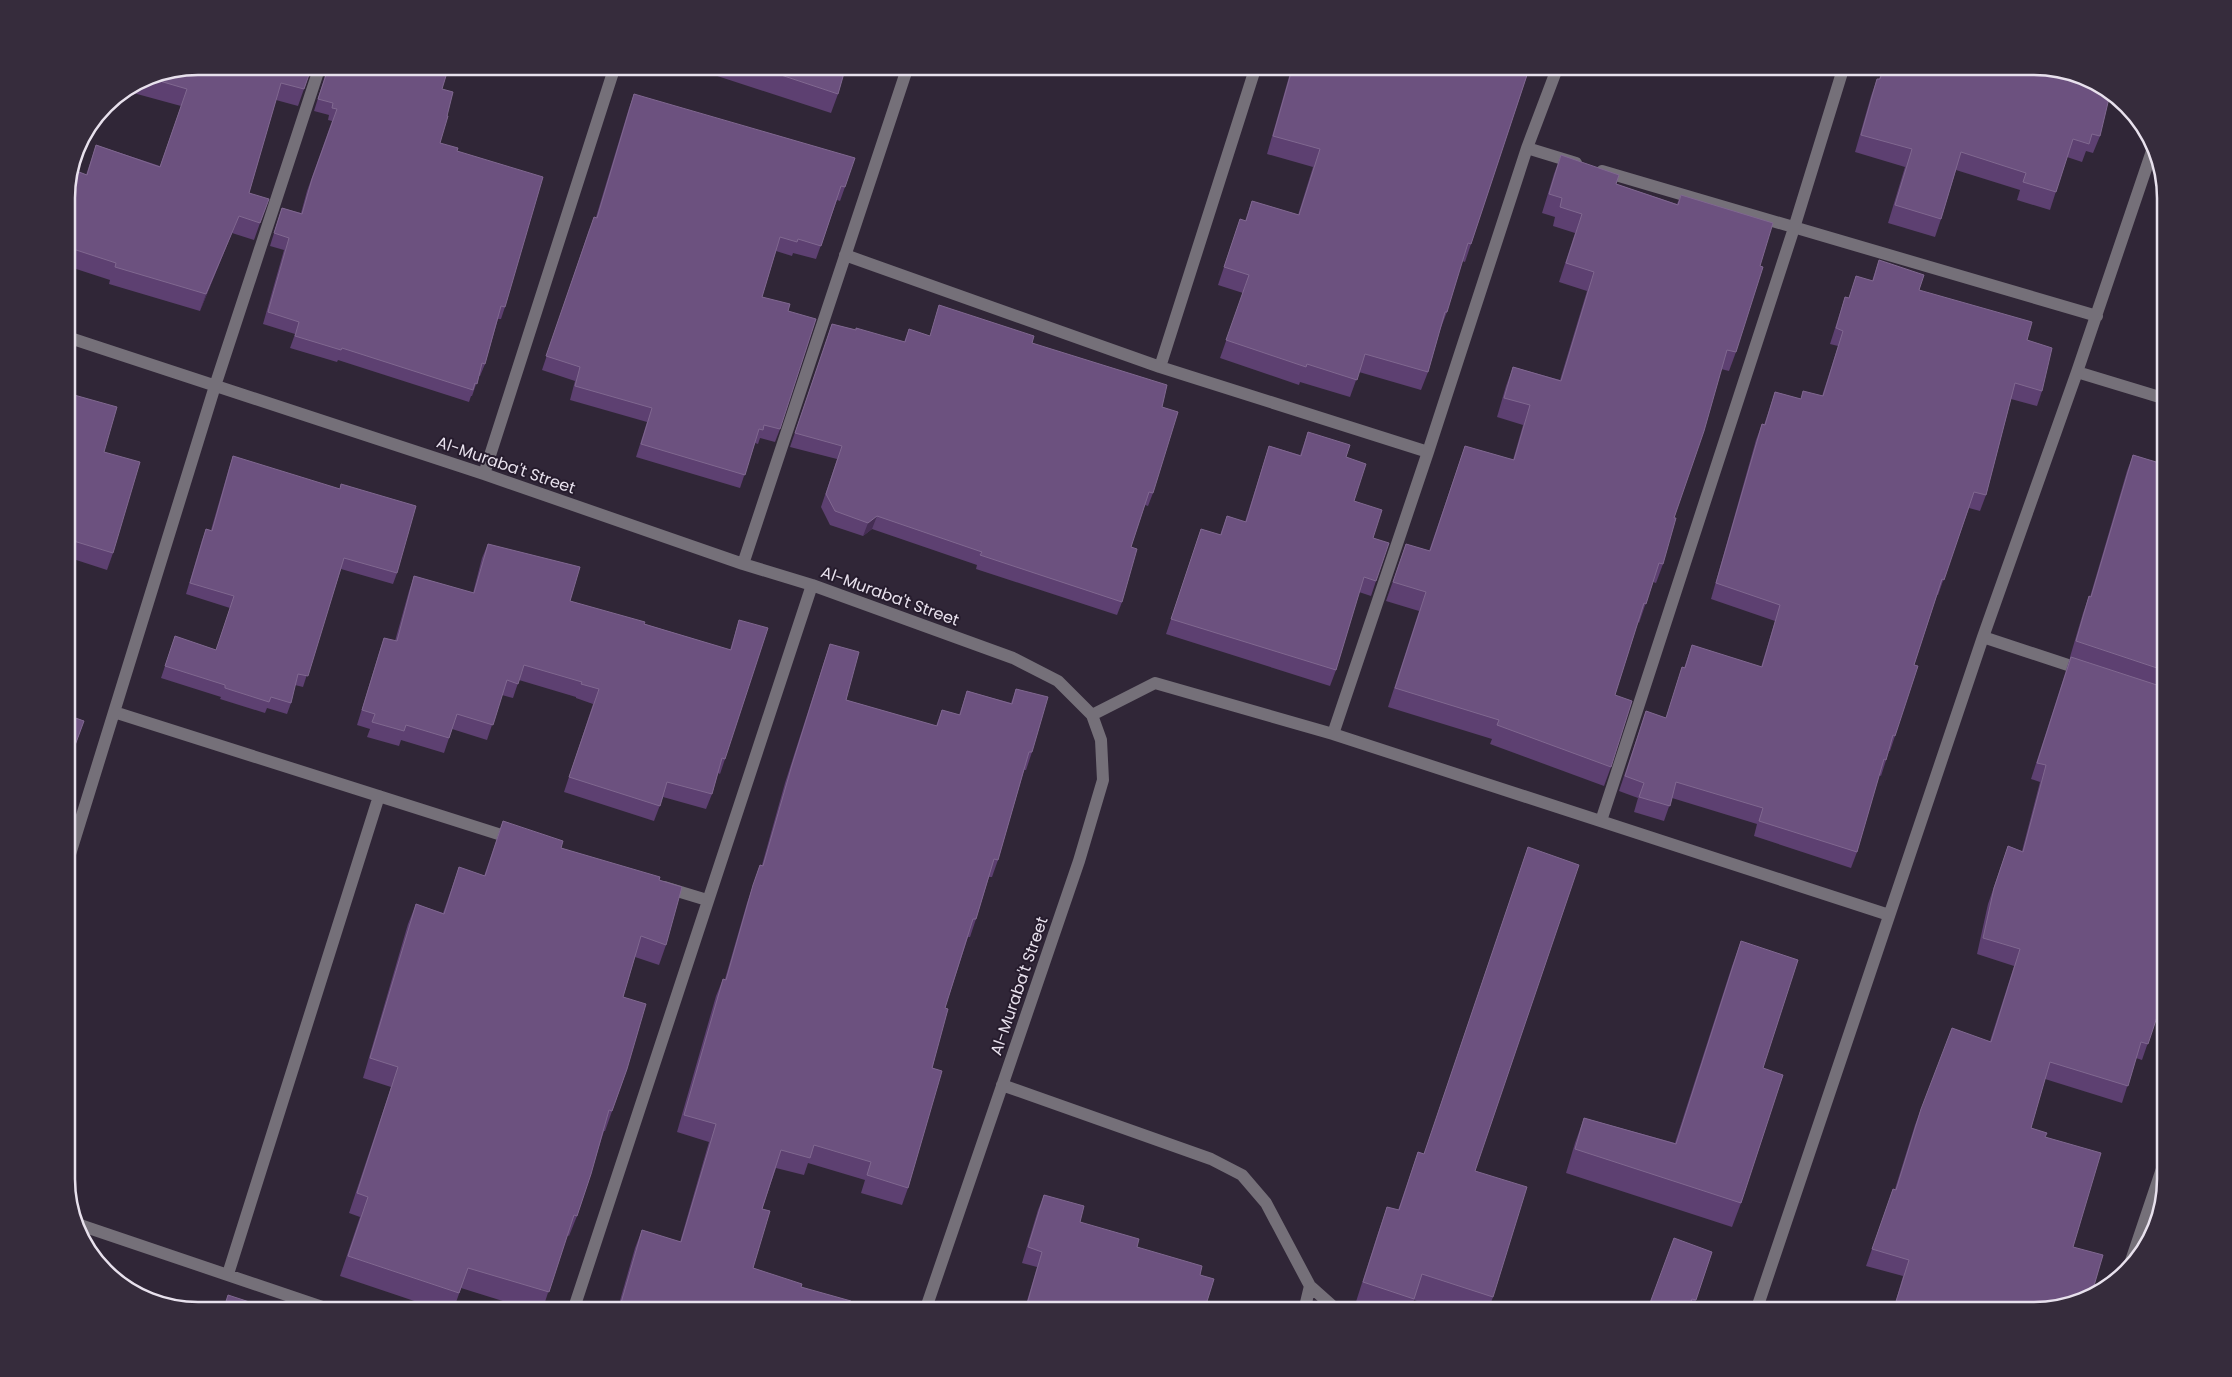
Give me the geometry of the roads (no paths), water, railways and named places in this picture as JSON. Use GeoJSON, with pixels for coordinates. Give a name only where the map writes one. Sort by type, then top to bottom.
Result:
{"type":"FeatureCollection","features":[{"type":"Feature","properties":{"kind":"street"},"geometry":{"type":"LineString","coordinates":[[75,836],[215,386],[317,75]]}},
{"type":"Feature","properties":{"kind":"street"},"geometry":{"type":"LineString","coordinates":[[484,474],[612,75]]}},
{"type":"Feature","properties":{"kind":"street"},"geometry":{"type":"LineString","coordinates":[[743,564],[905,75]]}},
{"type":"Feature","properties":{"kind":"street"},"geometry":{"type":"LineString","coordinates":[[1160,367],[1253,75]]}},
{"type":"Feature","properties":{"kind":"street"},"geometry":{"type":"LineString","coordinates":[[1333,734],[1428,452],[1526,148],[1554,75]]}},
{"type":"Feature","properties":{"kind":"street"},"geometry":{"type":"LineString","coordinates":[[1601,821],[1794,228],[1841,75]]}},
{"type":"Feature","properties":{"kind":"street"},"geometry":{"type":"LineString","coordinates":[[1526,148],[2097,316]]}},
{"type":"Feature","properties":{"kind":"street"},"geometry":{"type":"LineString","coordinates":[[1759,1302],[1983,638],[2097,316],[2150,157]]}},
{"type":"Feature","properties":{"kind":"street"},"geometry":{"type":"LineString","coordinates":[[845,255],[1160,367],[1428,452]]}},
{"type":"Feature","properties":{"kind":"street","name":"Al-Muraba't Street"},"geometry":{"type":"LineString","coordinates":[[75,341],[484,474],[743,564],[812,585],[1013,658],[1058,681],[1092,715],[1101,740],[1103,780],[1079,861],[928,1302]]}},
{"type":"Feature","properties":{"kind":"street"},"geometry":{"type":"LineString","coordinates":[[2077,372],[2157,396]]}},
{"type":"Feature","properties":{"kind":"street"},"geometry":{"type":"LineString","coordinates":[[576,1302],[812,585]]}},
{"type":"Feature","properties":{"kind":"street"},"geometry":{"type":"LineString","coordinates":[[1983,638],[2093,674]]}},
{"type":"Feature","properties":{"kind":"street"},"geometry":{"type":"LineString","coordinates":[[1092,715],[1156,683],[1333,734],[1889,916]]}},
{"type":"Feature","properties":{"kind":"street"},"geometry":{"type":"LineString","coordinates":[[114,712],[529,844]]}},
{"type":"Feature","properties":{"kind":"street"},"geometry":{"type":"LineString","coordinates":[[228,1274],[379,796]]}},
{"type":"Feature","properties":{"kind":"street"},"geometry":{"type":"LineString","coordinates":[[651,882],[707,900]]}},
{"type":"Feature","properties":{"kind":"street"},"geometry":{"type":"LineString","coordinates":[[1002,1085],[1211,1159],[1242,1175],[1266,1203],[1310,1286],[1328,1302]]}},
{"type":"Feature","properties":{"kind":"street"},"geometry":{"type":"LineString","coordinates":[[2138,1246],[2155,1200]]}},
{"type":"Feature","properties":{"kind":"street"},"geometry":{"type":"LineString","coordinates":[[84,1226],[308,1302]]}},
{"type":"Feature","properties":{"kind":"street"},"geometry":{"type":"LineString","coordinates":[[1306,1302],[1310,1286]]}}]}
